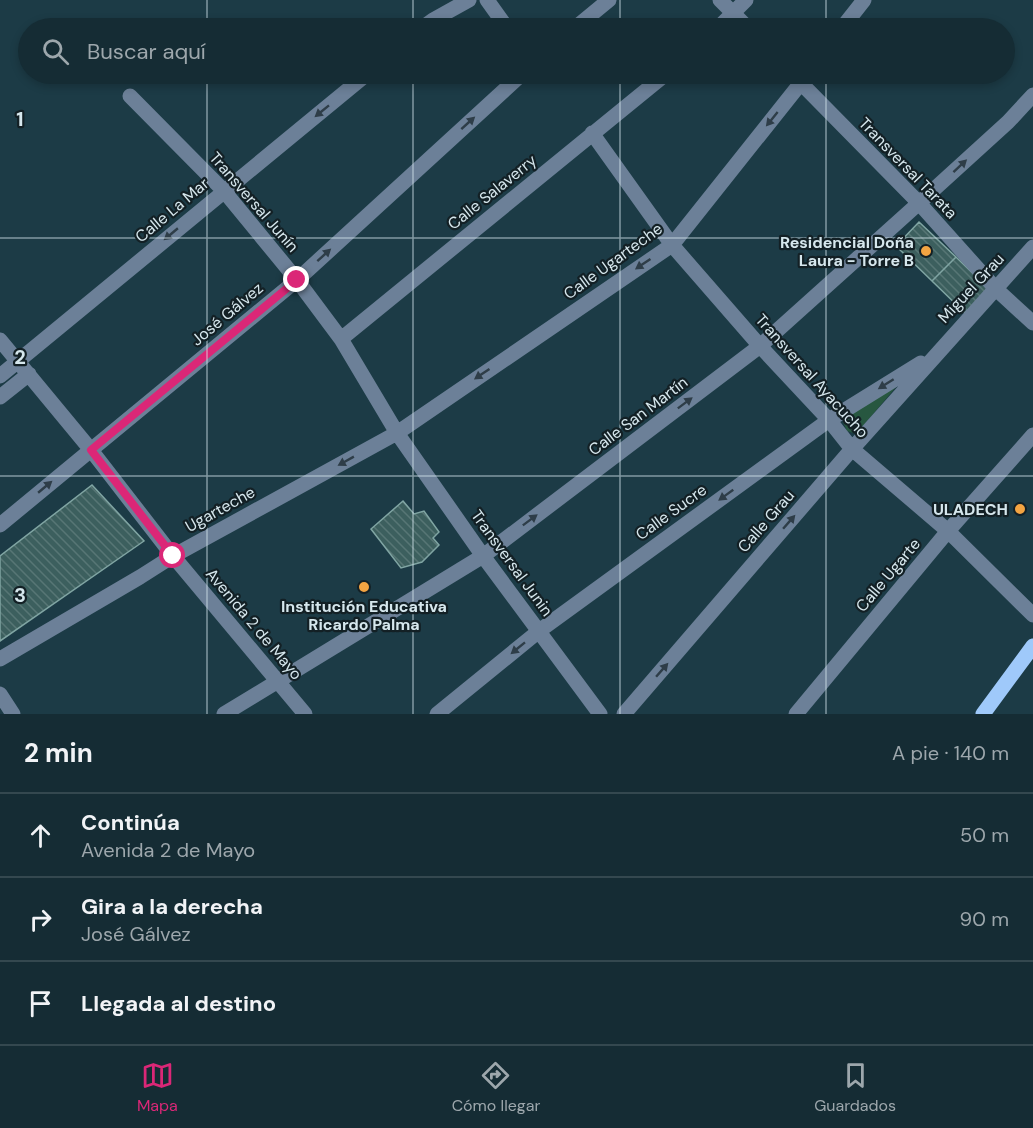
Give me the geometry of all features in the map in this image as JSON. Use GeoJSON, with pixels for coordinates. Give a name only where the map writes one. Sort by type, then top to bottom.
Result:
{"type":"FeatureCollection","features":[{"type":"Feature","properties":{"kind":"main road"},"geometry":{"type":"LineString","coordinates":[[983,714],[1033,646]]}},
{"type":"Feature","properties":{"kind":"street"},"geometry":{"type":"LineString","coordinates":[[437,18],[469,0]]}},
{"type":"Feature","properties":{"kind":"street"},"geometry":{"type":"LineString","coordinates":[[487,0],[500,18]]}},
{"type":"Feature","properties":{"kind":"street"},"geometry":{"type":"LineString","coordinates":[[587,18],[609,0]]}},
{"type":"Feature","properties":{"kind":"street"},"geometry":{"type":"LineString","coordinates":[[720,0],[737,18]]}},
{"type":"Feature","properties":{"kind":"street"},"geometry":{"type":"LineString","coordinates":[[730,18],[746,0]]}},
{"type":"Feature","properties":{"kind":"street"},"geometry":{"type":"LineString","coordinates":[[850,18],[864,0]]}},
{"type":"Feature","properties":{"kind":"street","name":"Calle La Mar"},"geometry":{"type":"LineString","coordinates":[[0,376],[355,84]]}},
{"type":"Feature","properties":{"kind":"street","name":"José Gálvez"},"geometry":{"type":"LineString","coordinates":[[0,525],[297,280],[511,84]]}},
{"type":"Feature","properties":{"kind":"street","name":"Calle Salaverry"},"geometry":{"type":"LineString","coordinates":[[340,339],[653,84]]}},
{"type":"Feature","properties":{"kind":"street","name":"Calle Ugarteche"},"geometry":{"type":"LineString","coordinates":[[397,433],[672,245],[796,84]]}},
{"type":"Feature","properties":{"kind":"street","name":"Transversal Tarata"},"geometry":{"type":"LineString","coordinates":[[808,84],[996,289],[1033,323]]}},
{"type":"Feature","properties":{"kind":"street","name":"Calle San Martín"},"geometry":{"type":"LineString","coordinates":[[224,714],[483,556],[760,346],[919,204],[1008,122],[1033,95]]}},
{"type":"Feature","properties":{"kind":"street","name":"Transversal Junín"},"geometry":{"type":"LineString","coordinates":[[129,96],[224,191],[297,280],[340,339],[397,433]]}},
{"type":"Feature","properties":{"kind":"street","name":"Transversal Ayacucho"},"geometry":{"type":"LineString","coordinates":[[592,133],[672,245],[760,346],[829,420],[852,449],[948,531],[1033,615]]}},
{"type":"Feature","properties":{"kind":"street","name":"Miguel Grau"},"geometry":{"type":"LineString","coordinates":[[936,353],[1033,248]]}},
{"type":"Feature","properties":{"kind":"street","name":"Avenida 2 de Mayo"},"geometry":{"type":"LineString","coordinates":[[0,340],[91,450],[173,556],[305,714]]}},
{"type":"Feature","properties":{"kind":"street","name":"Calle Sucre"},"geometry":{"type":"LineString","coordinates":[[437,714],[539,631],[829,420],[936,353]]}},
{"type":"Feature","properties":{"kind":"street","name":"Calle Grau"},"geometry":{"type":"LineString","coordinates":[[624,714],[936,353]]}},
{"type":"Feature","properties":{"kind":"street"},"geometry":{"type":"LineString","coordinates":[[0,397],[29,374]]}},
{"type":"Feature","properties":{"kind":"street","name":"Ugarteche"},"geometry":{"type":"LineString","coordinates":[[0,659],[140,578],[173,556],[397,433]]}},
{"type":"Feature","properties":{"kind":"street","name":"Transversal Junin"},"geometry":{"type":"LineString","coordinates":[[397,433],[483,556],[600,714]]}},
{"type":"Feature","properties":{"kind":"street","name":"Calle Ugarte"},"geometry":{"type":"LineString","coordinates":[[796,714],[948,531],[1033,435]]}},
{"type":"Feature","properties":{"kind":"street"},"geometry":{"type":"LineString","coordinates":[[0,694],[13,714]]}},
{"type":"Feature","properties":{"kind":"green space"},"geometry":{"type":"Polygon","coordinates":[[[902,380],[856,434],[847,431],[843,422],[847,417],[902,380]]]}},
{"type":"Feature","properties":{"kind":"building","name":"Residencial Doña Laura - Torre B"},"geometry":{"type":"Polygon","coordinates":[[[919,222],[956,257],[932,281],[896,246],[919,222]]]}},
{"type":"Feature","properties":{"kind":"building"},"geometry":{"type":"Polygon","coordinates":[[[956,257],[989,289],[965,313],[932,281],[956,257]]]}},
{"type":"Feature","properties":{"kind":"building"},"geometry":{"type":"Polygon","coordinates":[[[92,485],[144,541],[0,641],[0,556],[92,485]]]}},
{"type":"Feature","properties":{"kind":"building"},"geometry":{"type":"Polygon","coordinates":[[[403,501],[414,514],[424,511],[439,532],[433,538],[439,545],[422,562],[401,568],[371,529],[403,501]]]}},
{"type":"Feature","properties":{"kind":"place","name":"Residencial Doña Laura - Torre B"},"geometry":{"type":"Point","coordinates":[926,251]}},
{"type":"Feature","properties":{"kind":"place","name":"ULADECH"},"geometry":{"type":"Point","coordinates":[1020,509]}},
{"type":"Feature","properties":{"kind":"place","name":"Institución Educativa Ricardo Palma"},"geometry":{"type":"Point","coordinates":[364,587]}},
{"type":"Feature","properties":{"kind":"route"},"geometry":{"type":"LineString","coordinates":[[173,556],[91,450],[297,280]]}}]}
